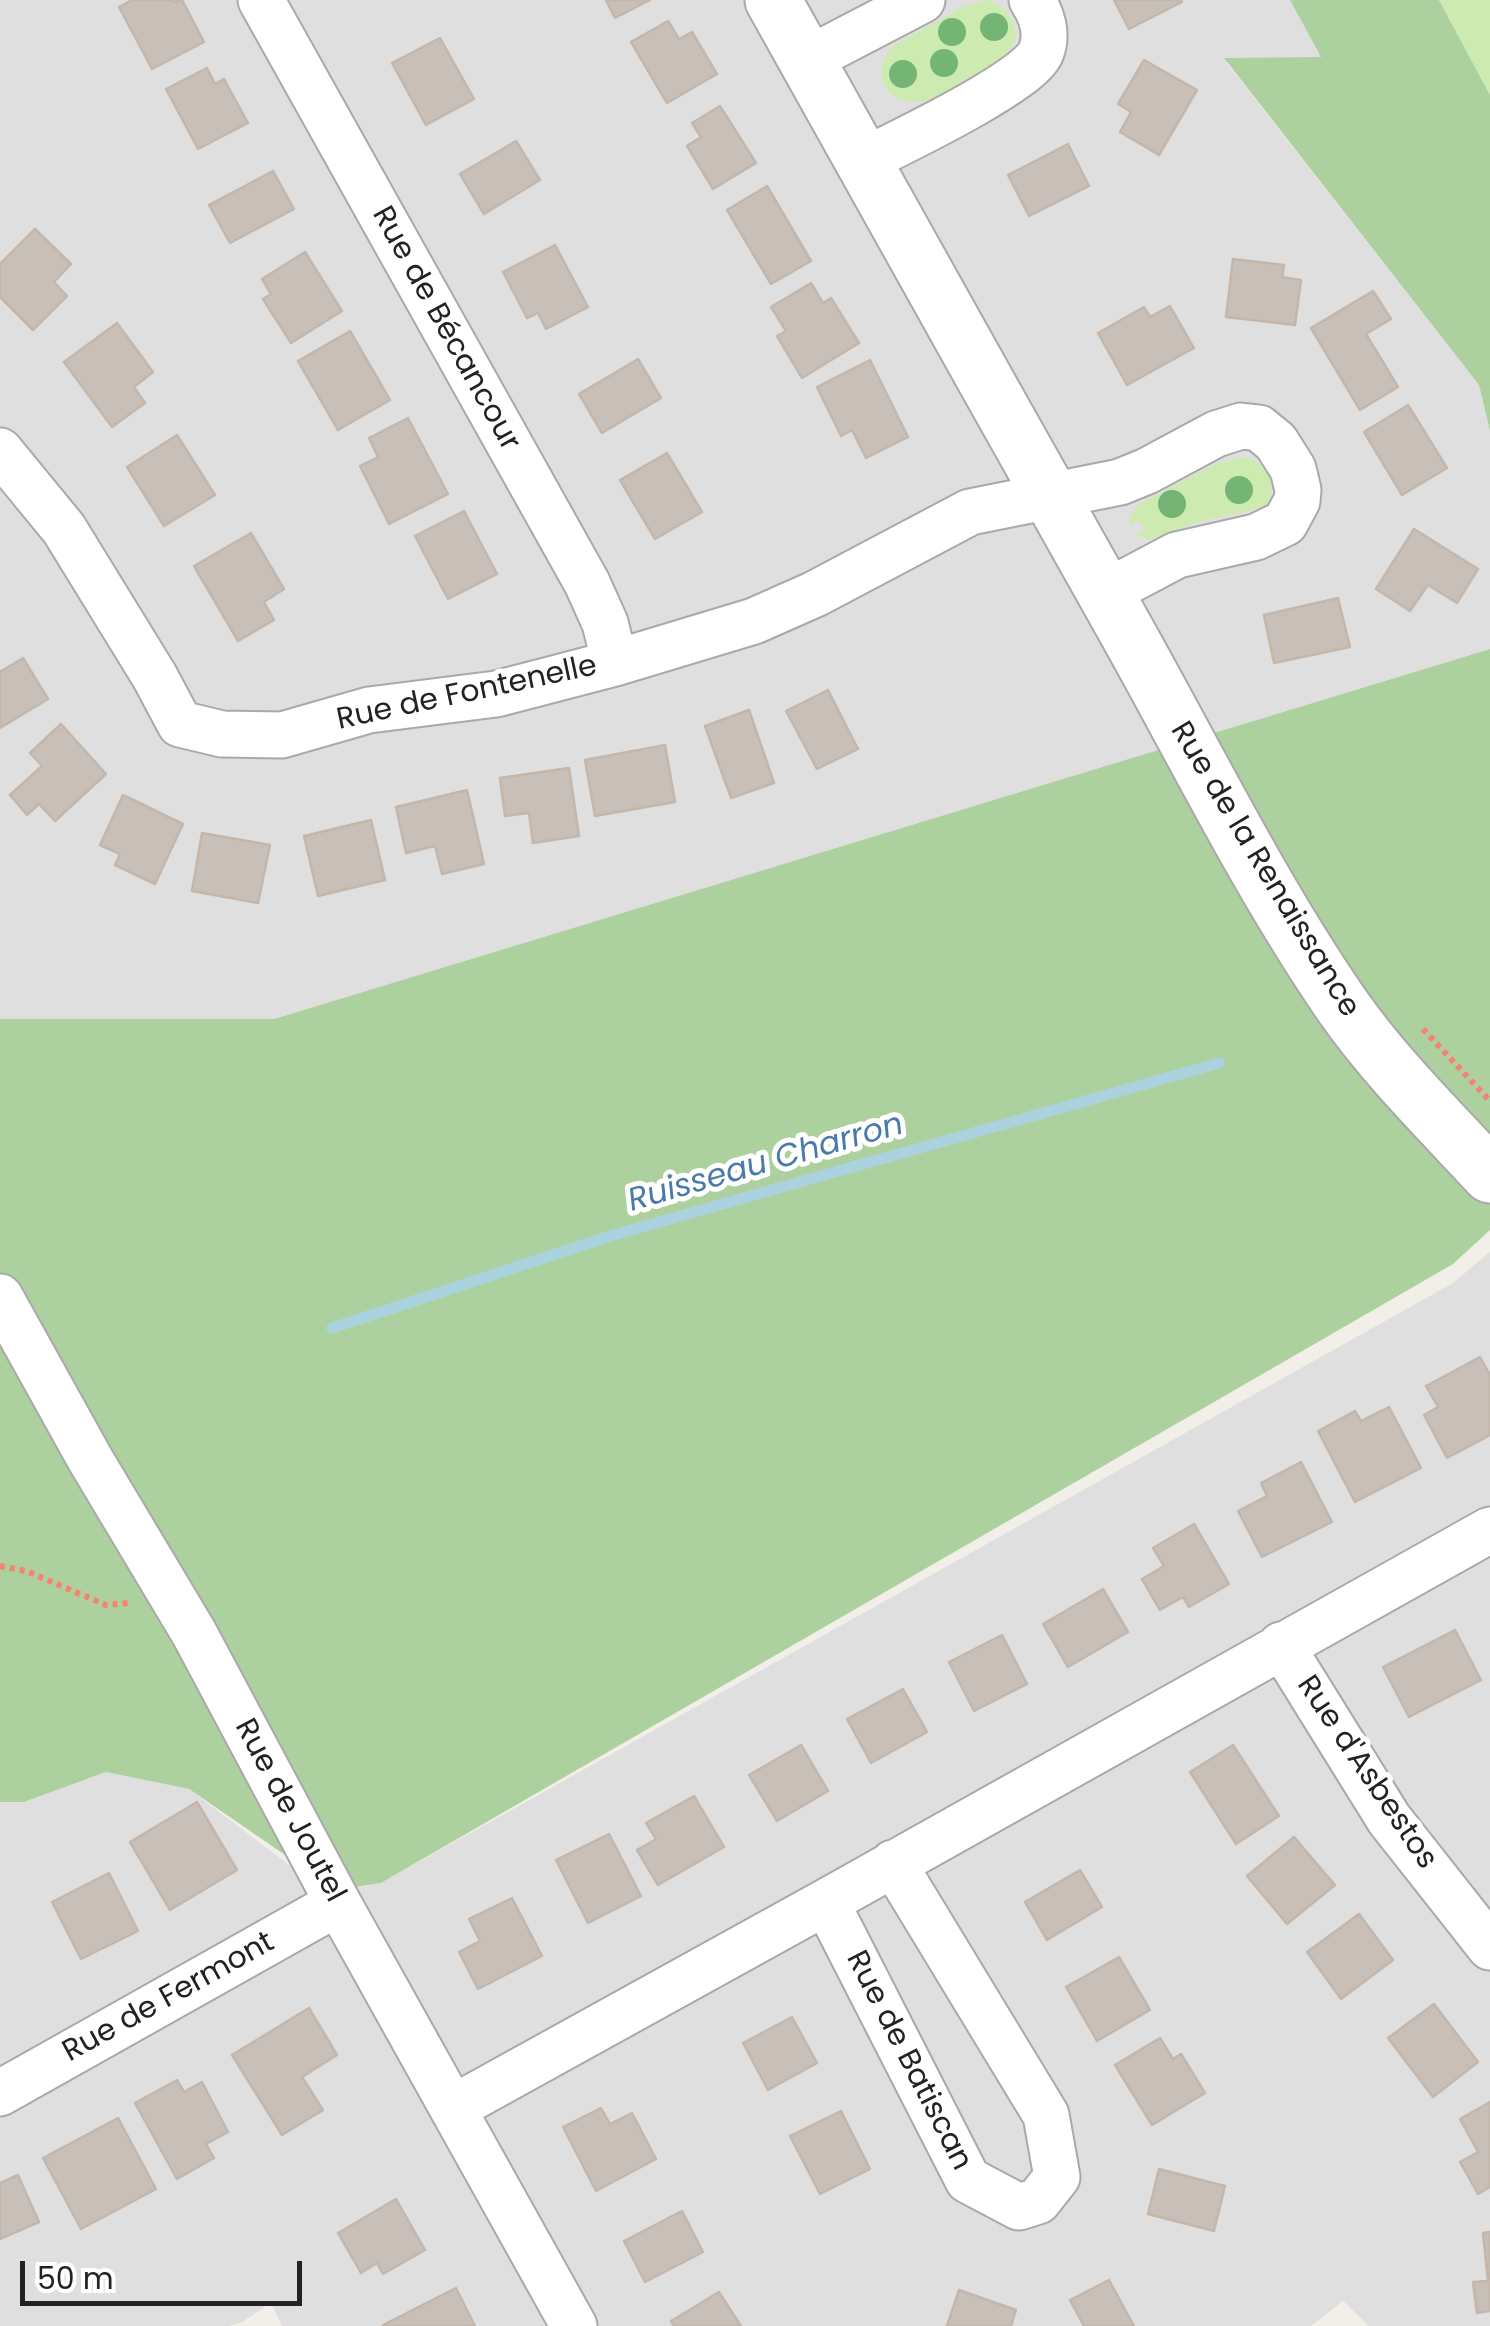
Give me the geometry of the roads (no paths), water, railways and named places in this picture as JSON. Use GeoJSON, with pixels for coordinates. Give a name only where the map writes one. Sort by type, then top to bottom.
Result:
{"type":"FeatureCollection","features":[{"type":"Feature","properties":{"kind":"street","name":"Rue de Bécancour"},"geometry":{"type":"LineString","coordinates":[[261,0],[587,583],[604,622],[615,663]]}},
{"type":"Feature","properties":{"kind":"street","name":"Rue de la Renaissance"},"geometry":{"type":"LineString","coordinates":[[773,0],[1204,776],[1304,948],[1342,1006],[1387,1063],[1490,1175]]}},
{"type":"Feature","properties":{"kind":"street"},"geometry":{"type":"LineString","coordinates":[[806,60],[922,0]]}},
{"type":"Feature","properties":{"kind":"street"},"geometry":{"type":"LineString","coordinates":[[864,161],[1002,87],[1034,63],[1041,52],[1044,24],[1032,0]]}},
{"type":"Feature","properties":{"kind":"street"},"geometry":{"type":"LineString","coordinates":[[1050,496],[1120,482],[1216,434],[1241,426],[1268,434],[1286,455],[1298,490],[1286,522],[1256,538],[1177,555],[1104,592]]}},
{"type":"Feature","properties":{"kind":"street","name":"Rue de Fontenelle"},"geometry":{"type":"LineString","coordinates":[[0,450],[64,530],[180,724],[222,734],[282,735],[369,710],[496,694],[615,663],[754,621],[815,594],[970,512],[1050,496]]}},
{"type":"Feature","properties":{"kind":"street","name":"Rue de Joutel"},"geometry":{"type":"LineString","coordinates":[[0,1297],[194,1633],[338,1903],[574,2326]]}},
{"type":"Feature","properties":{"kind":"street"},"geometry":{"type":"LineString","coordinates":[[453,2108],[1490,1530]]}},
{"type":"Feature","properties":{"kind":"street","name":"Rue d'Asbestos"},"geometry":{"type":"LineString","coordinates":[[1281,1645],[1389,1819],[1490,1947]]}},
{"type":"Feature","properties":{"kind":"street","name":"Rue de Batiscan"},"geometry":{"type":"LineString","coordinates":[[826,1902],[968,2180],[1019,2207],[1038,2201],[1057,2177],[1046,2115],[893,1864]]}},
{"type":"Feature","properties":{"kind":"street","name":"Rue de Fermont"},"geometry":{"type":"LineString","coordinates":[[0,2093],[338,1903]]}},
{"type":"Feature","properties":{"kind":"waterway","name":"Ruisseau Charron"},"geometry":{"type":"LineString","coordinates":[[332,1328],[610,1236],[1219,1063]]}}]}
